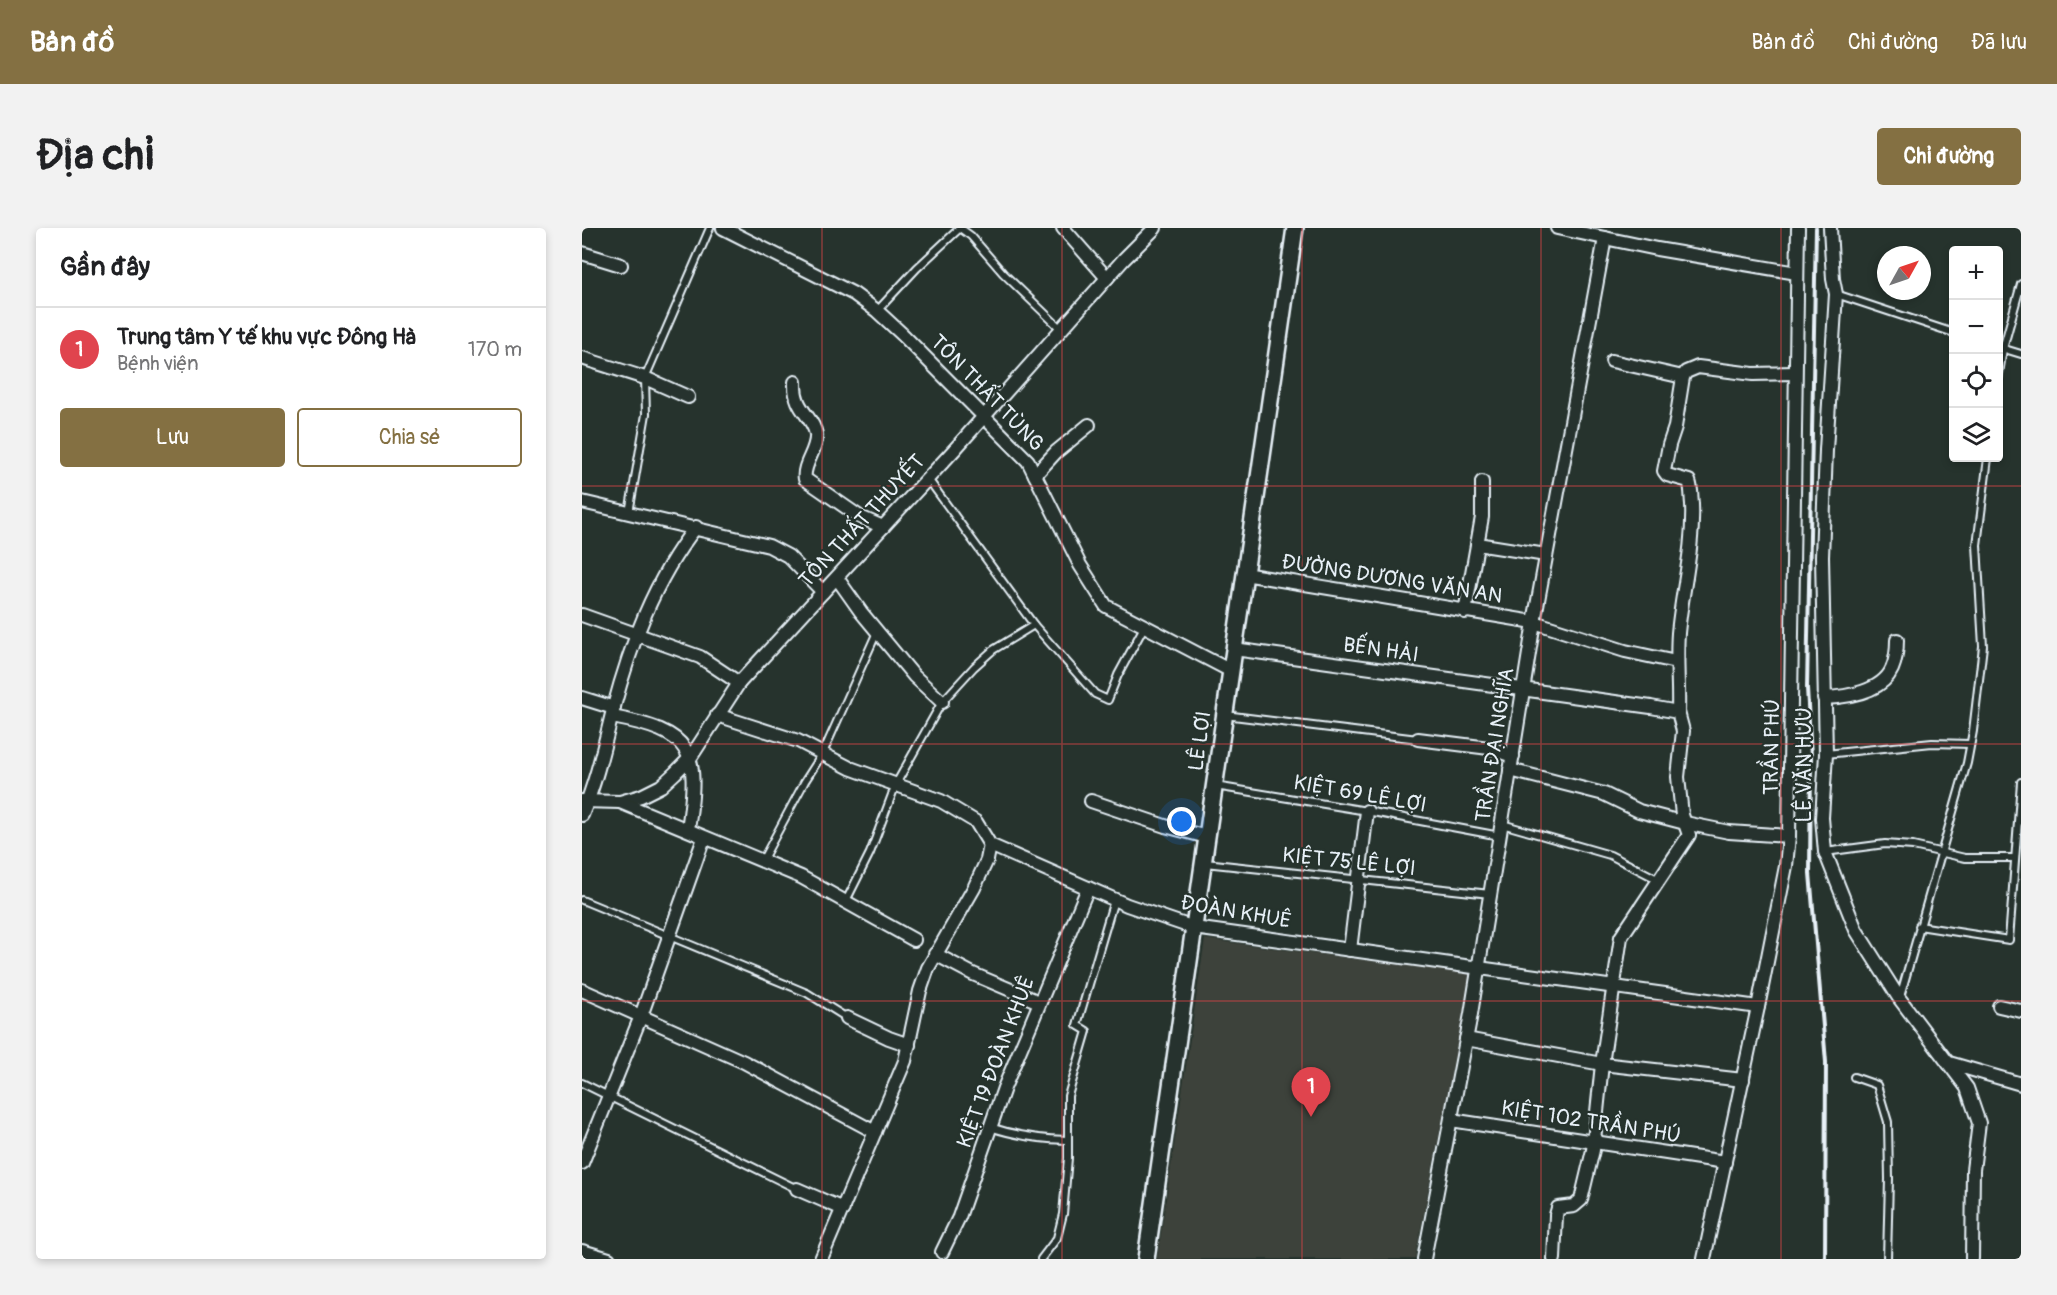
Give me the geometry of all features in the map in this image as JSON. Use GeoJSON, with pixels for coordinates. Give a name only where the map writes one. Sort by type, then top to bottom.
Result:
{"type":"FeatureCollection","features":[{"type":"Feature","properties":{"kind":"street","name":"TÔN THẤT TÙNG"},"geometry":{"type":"LineString","coordinates":[[723,228],[854,294],[877,311],[1028,461],[1080,566],[1106,606],[1231,671]]}},
{"type":"Feature","properties":{"kind":"street"},"geometry":{"type":"LineString","coordinates":[[1064,228],[1107,278]]}},
{"type":"Feature","properties":{"kind":"street","name":"TÔN THẤT THUYẾT"},"geometry":{"type":"LineString","coordinates":[[585,802],[620,802],[641,796],[662,786],[691,757],[739,683],[928,479],[1107,278],[1155,228]]}},
{"type":"Feature","properties":{"kind":"street","name":"LÊ LỢI"},"geometry":{"type":"LineString","coordinates":[[1146,1259],[1295,228]]}},
{"type":"Feature","properties":{"kind":"street"},"geometry":{"type":"LineString","coordinates":[[1557,228],[1797,273]]}},
{"type":"Feature","properties":{"kind":"street","name":"TRẦN PHÚ"},"geometry":{"type":"LineString","coordinates":[[1704,1259],[1758,1007],[1786,866],[1789,836],[1798,228]]}},
{"type":"Feature","properties":{"kind":"street","name":"LÊ VĂN HƯU"},"geometry":{"type":"LineString","coordinates":[[1830,228],[1836,294],[1822,557],[1826,754],[1822,818],[1825,852],[1856,930],[1899,999],[1967,1088],[1979,1123],[1973,1170],[1972,1259]]}},
{"type":"Feature","properties":{"kind":"street","name":"TRẦN ĐẠI NGHĨA"},"geometry":{"type":"LineString","coordinates":[[1424,1259],[1479,967],[1534,622],[1605,238]]}},
{"type":"Feature","properties":{"kind":"street"},"geometry":{"type":"LineString","coordinates":[[582,253],[621,265]]}},
{"type":"Feature","properties":{"kind":"street"},"geometry":{"type":"LineString","coordinates":[[582,358],[645,378],[688,397]]}},
{"type":"Feature","properties":{"kind":"street"},"geometry":{"type":"LineString","coordinates":[[1612,361],[1683,377]]}},
{"type":"Feature","properties":{"kind":"street"},"geometry":{"type":"LineString","coordinates":[[1554,1259],[1558,1208],[1574,1206],[1581,1200],[1594,1142],[1602,1064],[1621,938],[1689,835],[1682,815],[1678,777],[1683,731],[1678,712],[1679,678],[1676,662],[1680,615],[1693,528],[1691,488],[1689,482],[1667,475],[1665,471],[1683,377],[1686,372],[1698,367],[1753,374],[1795,373]]}},
{"type":"Feature","properties":{"kind":"street"},"geometry":{"type":"LineString","coordinates":[[795,382],[795,398],[816,435],[814,450],[804,472],[805,479],[860,517],[883,527]]}},
{"type":"Feature","properties":{"kind":"street"},"geometry":{"type":"LineString","coordinates":[[1035,475],[1056,452],[1089,425]]}},
{"type":"Feature","properties":{"kind":"street"},"geometry":{"type":"LineString","coordinates":[[1465,612],[1482,517],[1482,482]]}},
{"type":"Feature","properties":{"kind":"street"},"geometry":{"type":"LineString","coordinates":[[582,502],[769,546],[789,556],[823,592]]}},
{"type":"Feature","properties":{"kind":"street"},"geometry":{"type":"LineString","coordinates":[[582,816],[638,635],[660,582],[682,545],[696,527]]}},
{"type":"Feature","properties":{"kind":"street"},"geometry":{"type":"LineString","coordinates":[[1477,544],[1546,555]]}},
{"type":"Feature","properties":{"kind":"street","name":"ĐƯỜNG DƯƠNG VĂN AN"},"geometry":{"type":"LineString","coordinates":[[1244,574],[1534,622],[1625,651],[1676,662]]}},
{"type":"Feature","properties":{"kind":"street"},"geometry":{"type":"LineString","coordinates":[[837,578],[861,612],[914,676],[942,702]]}},
{"type":"Feature","properties":{"kind":"street"},"geometry":{"type":"LineString","coordinates":[[582,615],[700,657],[739,683]]}},
{"type":"Feature","properties":{"kind":"street"},"geometry":{"type":"LineString","coordinates":[[1824,698],[1845,697],[1885,679],[1893,668],[1898,640]]}},
{"type":"Feature","properties":{"kind":"street","name":"BẾN HẢI"},"geometry":{"type":"LineString","coordinates":[[1234,649],[1678,712]]}},
{"type":"Feature","properties":{"kind":"street"},"geometry":{"type":"LineString","coordinates":[[582,698],[670,733],[691,757],[693,785],[688,829]]}},
{"type":"Feature","properties":{"kind":"street"},"geometry":{"type":"LineString","coordinates":[[717,715],[798,741],[850,768],[941,801],[976,822],[990,845],[987,860],[974,888],[935,954],[920,991],[904,1061],[821,1259]]}},
{"type":"Feature","properties":{"kind":"street"},"geometry":{"type":"LineString","coordinates":[[1418,739],[1480,746],[1513,756]]}},
{"type":"Feature","properties":{"kind":"street"},"geometry":{"type":"LineString","coordinates":[[1510,770],[1604,794],[1639,811],[1685,823],[1729,832],[1789,836]]}},
{"type":"Feature","properties":{"kind":"street"},"geometry":{"type":"LineString","coordinates":[[1091,801],[1165,826],[1207,837]]}},
{"type":"Feature","properties":{"kind":"street"},"geometry":{"type":"LineString","coordinates":[[620,802],[801,877],[914,940]]}},
{"type":"Feature","properties":{"kind":"street"},"geometry":{"type":"LineString","coordinates":[[1350,950],[1367,811]]}},
{"type":"Feature","properties":{"kind":"street"},"geometry":{"type":"LineString","coordinates":[[582,1163],[641,1016],[704,838]]}},
{"type":"Feature","properties":{"kind":"street","name":"ĐOÀN KHUÊ"},"geometry":{"type":"LineString","coordinates":[[990,845],[1114,900],[1194,928],[1758,1007]]}},
{"type":"Feature","properties":{"kind":"street","name":"KIỆT 19 ĐOÀN KHUÊ"},"geometry":{"type":"LineString","coordinates":[[942,1252],[959,1217],[1004,1088],[1088,888]]}},
{"type":"Feature","properties":{"kind":"street"},"geometry":{"type":"LineString","coordinates":[[935,954],[973,974],[1039,1002]]}},
{"type":"Feature","properties":{"kind":"street"},"geometry":{"type":"LineString","coordinates":[[582,990],[744,1062],[859,1121],[875,1132]]}},
{"type":"Feature","properties":{"kind":"street"},"geometry":{"type":"LineString","coordinates":[[1999,1006],[2021,1011]]}},
{"type":"Feature","properties":{"kind":"street"},"geometry":{"type":"LineString","coordinates":[[847,1018],[909,1045]]}},
{"type":"Feature","properties":{"kind":"street"},"geometry":{"type":"LineString","coordinates":[[1466,1039],[1602,1064],[1743,1080]]}},
{"type":"Feature","properties":{"kind":"street"},"geometry":{"type":"LineString","coordinates":[[1949,1063],[2021,1084]]}},
{"type":"Feature","properties":{"kind":"street","name":"KIỆT 102 TRẦN PHÚ"},"geometry":{"type":"LineString","coordinates":[[1451,1120],[1725,1162]]}},
{"type":"Feature","properties":{"kind":"street"},"geometry":{"type":"LineString","coordinates":[[797,1189],[843,1209]]}},
{"type":"Feature","properties":{"kind":"street"},"geometry":{"type":"LineString","coordinates":[[582,1251],[609,1259]]}},
{"type":"Feature","properties":{"kind":"lane"},"geometry":{"type":"LineString","coordinates":[[629,513],[646,414],[645,378],[710,228]]}},
{"type":"Feature","properties":{"kind":"lane"},"geometry":{"type":"LineString","coordinates":[[877,311],[917,268],[960,228],[1062,329]]}},
{"type":"Feature","properties":{"kind":"lane"},"geometry":{"type":"LineString","coordinates":[[2003,339],[2021,284]]}},
{"type":"Feature","properties":{"kind":"lane"},"geometry":{"type":"LineString","coordinates":[[1836,294],[1949,332]]}},
{"type":"Feature","properties":{"kind":"lane"},"geometry":{"type":"LineString","coordinates":[[2003,349],[2021,354]]}},
{"type":"Feature","properties":{"kind":"lane"},"geometry":{"type":"LineString","coordinates":[[1899,999],[1967,763],[1973,730],[1983,646],[1977,545],[1987,462]]}},
{"type":"Feature","properties":{"kind":"lane"},"geometry":{"type":"LineString","coordinates":[[928,479],[1034,625],[1095,694],[1108,700],[1118,675],[1144,627]]}},
{"type":"Feature","properties":{"kind":"lane"},"geometry":{"type":"LineString","coordinates":[[846,901],[870,853],[896,784],[942,702],[993,650],[1034,625]]}},
{"type":"Feature","properties":{"kind":"lane"},"geometry":{"type":"LineString","coordinates":[[762,861],[805,781],[823,753],[878,631]]}},
{"type":"Feature","properties":{"kind":"lane"},"geometry":{"type":"LineString","coordinates":[[1225,714],[1418,739]]}},
{"type":"Feature","properties":{"kind":"lane"},"geometry":{"type":"LineString","coordinates":[[1826,754],[1932,743],[1970,744]]}},
{"type":"Feature","properties":{"kind":"lane"},"geometry":{"type":"LineString","coordinates":[[1920,926],[2008,940],[2021,782]]}},
{"type":"Feature","properties":{"kind":"lane","name":"KIỆT 69 LÊ LỢI"},"geometry":{"type":"LineString","coordinates":[[1214,786],[1501,830],[1610,855],[1659,880]]}},
{"type":"Feature","properties":{"kind":"lane"},"geometry":{"type":"LineString","coordinates":[[1825,852],[1885,844],[1913,846],[1965,858],[2014,858]]}},
{"type":"Feature","properties":{"kind":"lane","name":"KIỆT 75 LÊ LỢI"},"geometry":{"type":"LineString","coordinates":[[1203,863],[1490,894]]}},
{"type":"Feature","properties":{"kind":"lane"},"geometry":{"type":"LineString","coordinates":[[582,900],[807,993],[847,1018]]}},
{"type":"Feature","properties":{"kind":"lane"},"geometry":{"type":"LineString","coordinates":[[1041,1259],[1057,1238],[1063,1214],[1068,1096],[1087,1031],[1077,1025],[1114,900]]}},
{"type":"Feature","properties":{"kind":"lane"},"geometry":{"type":"LineString","coordinates":[[1854,1077],[1877,1085],[1888,1122],[1887,1259]]}},
{"type":"Feature","properties":{"kind":"lane"},"geometry":{"type":"LineString","coordinates":[[582,1083],[797,1189]]}},
{"type":"Feature","properties":{"kind":"lane"},"geometry":{"type":"LineString","coordinates":[[990,1127],[1015,1136],[1067,1140]]}},
{"type":"Feature","properties":{"kind":"shaded area"},"geometry":{"type":"Polygon","coordinates":[[[1205,939],[1471,974],[1415,1259],[1157,1259],[1205,939]]]}},
{"type":"Feature","properties":{"kind":"railway"},"geometry":{"type":"LineString","coordinates":[[1816,228],[1807,688],[1811,756],[1810,873],[1826,1062],[1825,1259]]}},
{"type":"Feature","properties":{"kind":"place","name":"Trung tâm Y tế khu vực Đông Hà"},"geometry":{"type":"Point","coordinates":[1311,1117]}}]}
